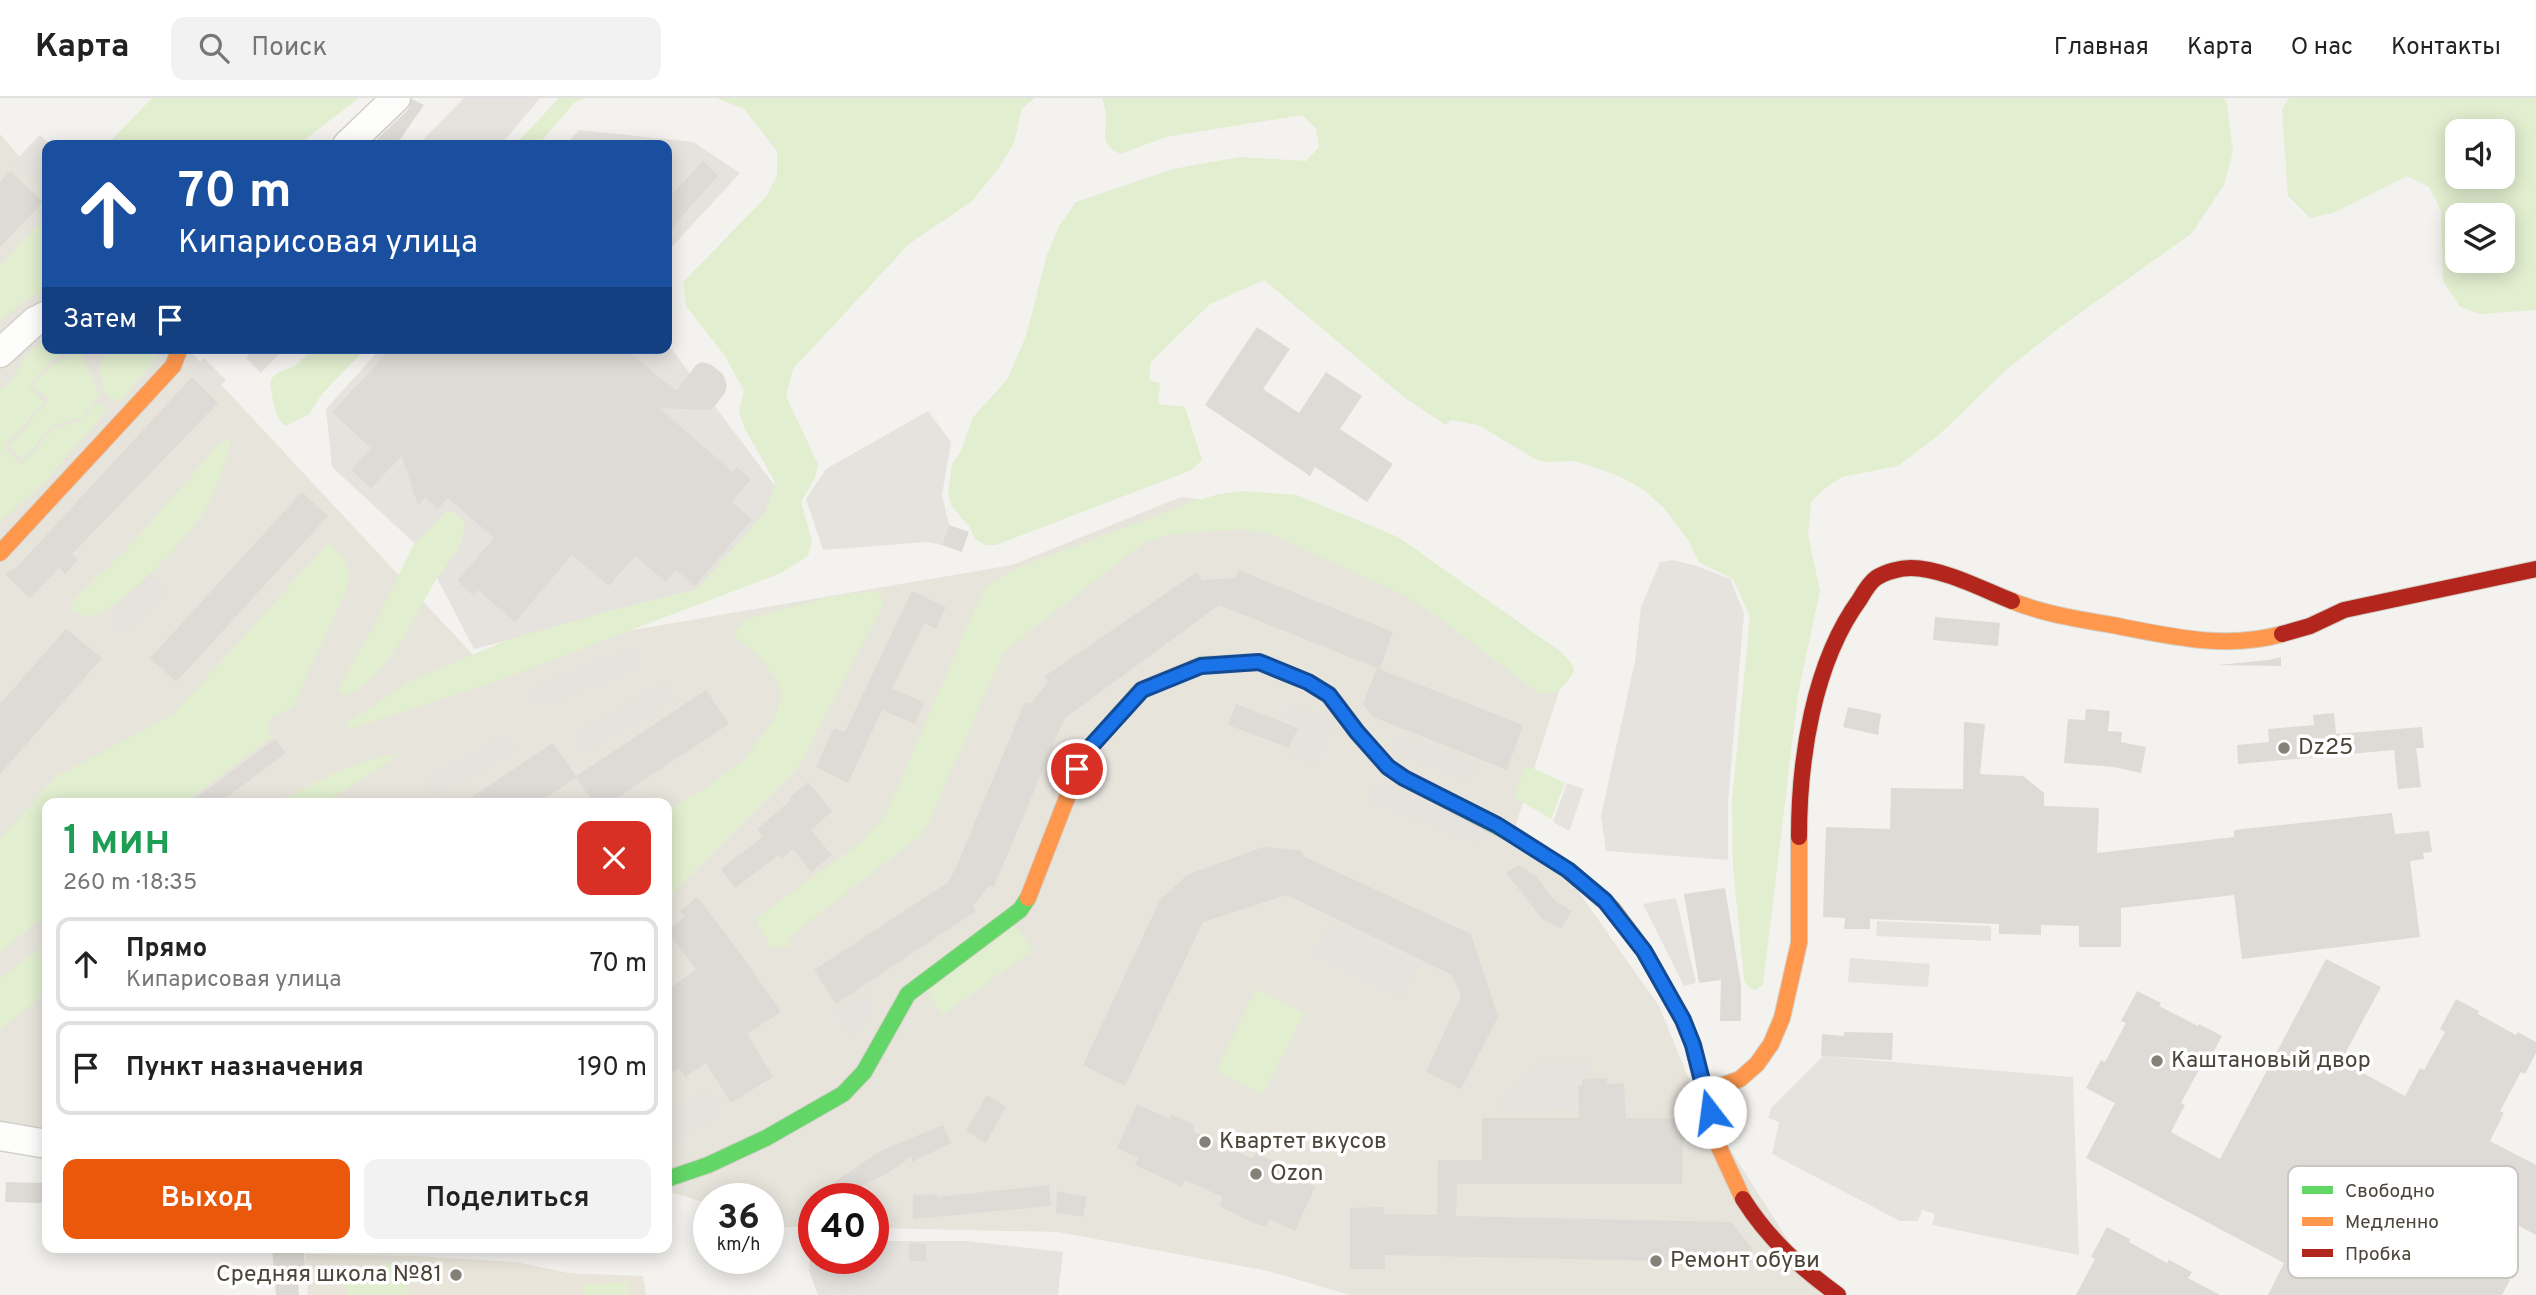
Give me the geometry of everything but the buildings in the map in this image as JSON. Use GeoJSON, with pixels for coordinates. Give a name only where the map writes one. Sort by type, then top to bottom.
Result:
{"type":"FeatureCollection","features":[{"type":"Feature","properties":{"kind":"street"},"geometry":{"type":"LineString","coordinates":[[352,140],[396,98]]}},
{"type":"Feature","properties":{"kind":"street"},"geometry":{"type":"LineString","coordinates":[[0,352],[42,318]]}},
{"type":"Feature","properties":{"kind":"street"},"geometry":{"type":"LineString","coordinates":[[0,553],[173,366],[178,354]]}},
{"type":"Feature","properties":{"kind":"street"},"geometry":{"type":"LineString","coordinates":[[1704,1092],[1740,1079],[1757,1064],[1771,1044],[1782,1018],[1799,943],[1799,818],[1803,769],[1816,694],[1838,635],[1852,609],[1874,579],[1888,572],[1911,568],[1925,570],[1954,578],[2028,607],[2073,618],[2193,640],[2227,642],[2267,638],[2310,626],[2344,610],[2536,569]]}},
{"type":"Feature","properties":{"kind":"street"},"geometry":{"type":"LineString","coordinates":[[672,1177],[718,1161],[787,1126],[838,1098],[857,1082],[898,1006],[908,994],[1020,910],[1027,900],[1084,754],[1142,690],[1201,666],[1259,662],[1308,682],[1329,695],[1388,767],[1404,778],[1497,825],[1568,870],[1605,901],[1644,951],[1683,1020],[1693,1045],[1718,1145],[1727,1170],[1756,1220],[1795,1263],[1838,1295]]}},
{"type":"Feature","properties":{"kind":"street"},"geometry":{"type":"LineString","coordinates":[[0,1136],[42,1143]]}},
{"type":"Feature","properties":{"kind":"shaded area"},"geometry":{"type":"Polygon","coordinates":[[[464,98],[540,98],[505,140],[423,140],[464,98]]]}},
{"type":"Feature","properties":{"kind":"shaded area"},"geometry":{"type":"Polygon","coordinates":[[[579,130],[693,142],[740,173],[672,247],[672,140],[570,140],[579,130]]]}},
{"type":"Feature","properties":{"kind":"shaded area"},"geometry":{"type":"Polygon","coordinates":[[[0,134],[42,182],[42,354],[193,354],[475,657],[1012,565],[1181,497],[1290,510],[1565,673],[1511,840],[1566,874],[1659,1006],[1696,1096],[1823,1295],[1350,1295],[1268,1271],[1058,1232],[889,1228],[889,1183],[798,1183],[798,1227],[784,1227],[784,1183],[693,1183],[693,1199],[672,1193],[672,798],[42,798],[42,1129],[0,1124],[0,134]]]}},
{"type":"Feature","properties":{"kind":"shaded area"},"geometry":{"type":"Polygon","coordinates":[[[40,135],[46,140],[42,140],[42,190],[13,163],[40,135]]]}},
{"type":"Feature","properties":{"kind":"shaded area"},"geometry":{"type":"Polygon","coordinates":[[[672,350],[781,494],[694,594],[474,649],[423,551],[332,467],[326,409],[376,354],[672,354],[672,350]]]}},
{"type":"Feature","properties":{"kind":"shaded area"},"geometry":{"type":"Polygon","coordinates":[[[250,354],[279,354],[261,373],[246,358],[250,354]]]}},
{"type":"Feature","properties":{"kind":"shaded area"},"geometry":{"type":"Polygon","coordinates":[[[204,358],[226,380],[213,394],[190,372],[204,358]]]}},
{"type":"Feature","properties":{"kind":"shaded area"},"geometry":{"type":"Polygon","coordinates":[[[928,411],[951,442],[942,495],[949,525],[942,545],[927,542],[823,550],[806,499],[826,469],[928,411]]]}},
{"type":"Feature","properties":{"kind":"shaded area"},"geometry":{"type":"Polygon","coordinates":[[[1672,560],[1730,579],[1744,613],[1728,802],[1728,860],[1606,851],[1601,816],[1635,661],[1641,607],[1660,562],[1672,560]]]}},
{"type":"Feature","properties":{"kind":"shaded area"},"geometry":{"type":"Polygon","coordinates":[[[151,574],[168,588],[128,635],[111,621],[151,574]]]}},
{"type":"Feature","properties":{"kind":"shaded area"},"geometry":{"type":"Polygon","coordinates":[[[633,646],[643,666],[565,699],[537,706],[528,690],[633,646]]]}},
{"type":"Feature","properties":{"kind":"shaded area"},"geometry":{"type":"Polygon","coordinates":[[[665,681],[676,699],[585,752],[575,734],[665,681]]]}},
{"type":"Feature","properties":{"kind":"shaded area"},"geometry":{"type":"Polygon","coordinates":[[[1289,704],[1334,720],[1317,767],[1289,757],[1300,726],[1283,719],[1289,704]]]}},
{"type":"Feature","properties":{"kind":"shaded area"},"geometry":{"type":"Polygon","coordinates":[[[506,734],[516,752],[435,798],[430,798],[422,782],[506,734]]]}},
{"type":"Feature","properties":{"kind":"shaded area"},"geometry":{"type":"Polygon","coordinates":[[[1399,736],[1477,765],[1470,782],[1392,753],[1399,736]]]}},
{"type":"Feature","properties":{"kind":"shaded area"},"geometry":{"type":"Polygon","coordinates":[[[1373,783],[1486,827],[1479,844],[1367,800],[1373,783]]]}},
{"type":"Feature","properties":{"kind":"shaded area"},"geometry":{"type":"Polygon","coordinates":[[[1567,783],[1584,789],[1569,831],[1553,822],[1567,783]]]}},
{"type":"Feature","properties":{"kind":"shaded area"},"geometry":{"type":"Polygon","coordinates":[[[1676,898],[1696,983],[1684,986],[1643,904],[1676,898]]]}},
{"type":"Feature","properties":{"kind":"shaded area"},"geometry":{"type":"Polygon","coordinates":[[[1877,921],[1991,926],[1991,941],[1876,936],[1877,921]]]}},
{"type":"Feature","properties":{"kind":"shaded area"},"geometry":{"type":"Polygon","coordinates":[[[1329,922],[1418,964],[1402,998],[1313,956],[1329,922]]]}},
{"type":"Feature","properties":{"kind":"shaded area"},"geometry":{"type":"Polygon","coordinates":[[[1850,958],[1930,964],[1928,987],[1848,982],[1850,958]]]}},
{"type":"Feature","properties":{"kind":"shaded area"},"geometry":{"type":"Polygon","coordinates":[[[865,995],[873,1007],[865,1025],[850,1036],[836,1014],[865,995]]]}},
{"type":"Feature","properties":{"kind":"shaded area"},"geometry":{"type":"Polygon","coordinates":[[[1823,1056],[2073,1077],[2079,1255],[1932,1225],[1935,1214],[1922,1210],[1918,1221],[1900,1221],[1772,1154],[1779,1122],[1768,1118],[1771,1108],[1823,1056]]]}},
{"type":"Feature","properties":{"kind":"shaded area"},"geometry":{"type":"Polygon","coordinates":[[[1535,1062],[1590,1062],[1591,1076],[1575,1076],[1575,1108],[1493,1110],[1535,1062]]]}},
{"type":"Feature","properties":{"kind":"shaded area"},"geometry":{"type":"Polygon","coordinates":[[[705,1089],[722,1114],[672,1142],[672,1110],[705,1089]]]}},
{"type":"Feature","properties":{"kind":"shaded area"},"geometry":{"type":"Polygon","coordinates":[[[889,1241],[967,1241],[1063,1252],[1058,1295],[818,1295],[810,1274],[889,1274],[889,1241]]]}},
{"type":"Feature","properties":{"kind":"shaded area","name":"Средняя школа №81"},"geometry":{"type":"Polygon","coordinates":[[[305,1254],[417,1256],[516,1262],[568,1273],[643,1276],[646,1295],[308,1295],[305,1254]]]}},
{"type":"Feature","properties":{"kind":"green space"},"geometry":{"type":"Polygon","coordinates":[[[152,98],[359,98],[304,140],[112,140],[152,98]]]}},
{"type":"Feature","properties":{"kind":"green space"},"geometry":{"type":"Polygon","coordinates":[[[559,98],[585,98],[574,103],[542,140],[520,140],[559,98]]]}},
{"type":"Feature","properties":{"kind":"green space"},"geometry":{"type":"Polygon","coordinates":[[[716,98],[1035,98],[1022,108],[1014,143],[999,168],[971,202],[909,244],[793,369],[786,396],[818,464],[815,478],[801,502],[812,541],[808,556],[781,573],[494,682],[349,729],[345,724],[408,682],[510,639],[697,589],[765,512],[775,482],[745,429],[739,412],[744,391],[725,356],[686,306],[683,282],[766,197],[777,175],[777,151],[744,109],[716,98]]]}},
{"type":"Feature","properties":{"kind":"green space"},"geometry":{"type":"Polygon","coordinates":[[[1102,98],[2224,98],[2233,152],[2224,185],[2192,233],[2059,328],[2006,370],[1939,435],[1898,466],[1842,477],[1811,502],[1808,535],[1820,591],[1798,694],[1763,985],[1756,990],[1749,988],[1744,980],[1733,867],[1732,800],[1750,616],[1733,579],[1699,562],[1688,540],[1664,508],[1644,490],[1619,476],[1575,461],[1537,460],[1478,425],[1451,420],[1446,425],[1405,398],[1264,280],[1210,304],[1151,362],[1149,380],[1160,383],[1158,404],[1185,407],[1202,460],[1192,470],[996,545],[985,545],[975,539],[969,526],[952,507],[948,494],[952,464],[960,453],[973,417],[1007,380],[1026,336],[1047,254],[1059,226],[1076,202],[1173,169],[1240,157],[1306,161],[1319,147],[1316,128],[1302,115],[1166,137],[1120,154],[1110,146],[1105,137],[1106,115],[1102,98]]]}},
{"type":"Feature","properties":{"kind":"green space"},"geometry":{"type":"Polygon","coordinates":[[[2289,98],[2536,98],[2536,310],[2480,314],[2460,307],[2443,281],[2441,211],[2429,187],[2407,176],[2333,213],[2310,218],[2288,196],[2282,109],[2289,98]]]}},
{"type":"Feature","properties":{"kind":"green space"},"geometry":{"type":"Polygon","coordinates":[[[42,222],[42,292],[26,300],[0,321],[0,265],[42,222]]]}},
{"type":"Feature","properties":{"kind":"green space"},"geometry":{"type":"Polygon","coordinates":[[[42,344],[42,354],[63,354],[48,364],[29,386],[44,402],[6,445],[6,450],[22,464],[53,430],[81,420],[97,403],[108,409],[44,483],[0,522],[0,390],[14,378],[24,358],[42,344]]]}},
{"type":"Feature","properties":{"kind":"green space"},"geometry":{"type":"Polygon","coordinates":[[[70,354],[82,354],[100,396],[80,418],[52,426],[22,460],[9,447],[49,400],[33,386],[50,367],[70,354]]]}},
{"type":"Feature","properties":{"kind":"green space"},"geometry":{"type":"Polygon","coordinates":[[[106,354],[158,354],[121,400],[110,398],[104,390],[99,367],[106,354]]]}},
{"type":"Feature","properties":{"kind":"green space"},"geometry":{"type":"Polygon","coordinates":[[[309,354],[360,354],[322,394],[309,414],[286,426],[276,412],[270,382],[275,374],[293,367],[309,354]]]}},
{"type":"Feature","properties":{"kind":"green space"},"geometry":{"type":"Polygon","coordinates":[[[228,438],[231,441],[212,495],[204,512],[184,538],[154,571],[106,610],[88,616],[73,611],[71,606],[74,600],[128,548],[219,444],[228,438]]]}},
{"type":"Feature","properties":{"kind":"green space"},"geometry":{"type":"Polygon","coordinates":[[[1243,491],[1297,495],[1398,537],[1561,652],[1572,664],[1574,671],[1555,692],[1538,693],[1438,617],[1404,595],[1273,535],[1240,529],[1167,535],[1142,544],[1011,646],[1002,656],[927,826],[919,837],[794,933],[787,947],[772,948],[757,924],[758,917],[863,841],[886,814],[986,587],[1014,569],[1193,502],[1219,494],[1243,491]]]}},
{"type":"Feature","properties":{"kind":"green space"},"geometry":{"type":"Polygon","coordinates":[[[446,512],[454,512],[465,522],[458,548],[387,661],[362,686],[346,696],[338,689],[371,631],[413,546],[446,512]]]}},
{"type":"Feature","properties":{"kind":"green space"},"geometry":{"type":"Polygon","coordinates":[[[329,542],[348,569],[346,591],[292,708],[273,717],[267,726],[271,737],[191,798],[42,798],[42,918],[0,952],[0,839],[55,777],[174,714],[329,542]]]}},
{"type":"Feature","properties":{"kind":"green space"},"geometry":{"type":"Polygon","coordinates":[[[878,592],[883,599],[883,605],[798,768],[672,894],[672,808],[744,760],[775,718],[782,696],[778,683],[763,660],[734,636],[736,629],[746,619],[829,597],[878,592]]]}},
{"type":"Feature","properties":{"kind":"green space"},"geometry":{"type":"Polygon","coordinates":[[[397,754],[333,798],[286,798],[350,767],[397,754]]]}},
{"type":"Feature","properties":{"kind":"green space"},"geometry":{"type":"Polygon","coordinates":[[[1526,765],[1565,783],[1551,819],[1514,797],[1526,765]]]}},
{"type":"Feature","properties":{"kind":"green space"},"geometry":{"type":"Polygon","coordinates":[[[1014,925],[1033,950],[943,1015],[925,990],[1014,925]]]}},
{"type":"Feature","properties":{"kind":"green space"},"geometry":{"type":"Polygon","coordinates":[[[42,948],[42,996],[0,1029],[0,978],[42,948]]]}},
{"type":"Feature","properties":{"kind":"green space"},"geometry":{"type":"Polygon","coordinates":[[[1256,989],[1304,1013],[1263,1094],[1216,1071],[1256,989]]]}},
{"type":"Feature","properties":{"kind":"green space"},"geometry":{"type":"Polygon","coordinates":[[[393,1261],[411,1295],[349,1295],[345,1287],[393,1261]]]}},
{"type":"Feature","properties":{"kind":"green space"},"geometry":{"type":"Polygon","coordinates":[[[628,1282],[629,1295],[583,1295],[582,1285],[628,1282]]]}},
{"type":"Feature","properties":{"kind":"traffic: fast"},"geometry":{"type":"LineString","coordinates":[[1194,668],[1201,665],[1259,662],[1308,682],[1329,695],[1388,767],[1513,835]]}},
{"type":"Feature","properties":{"kind":"traffic: fast"},"geometry":{"type":"LineString","coordinates":[[672,1177],[708,1165],[766,1138],[843,1094],[864,1072],[908,994],[1020,910],[1028,898]]}},
{"type":"Feature","properties":{"kind":"traffic: slow"},"geometry":{"type":"LineString","coordinates":[[0,553],[173,366],[178,354]]}},
{"type":"Feature","properties":{"kind":"traffic: slow"},"geometry":{"type":"LineString","coordinates":[[2012,601],[2061,616],[2197,640],[2239,641],[2282,634]]}},
{"type":"Feature","properties":{"kind":"traffic: slow"},"geometry":{"type":"LineString","coordinates":[[1028,898],[1084,754],[1141,690],[1194,668]]}},
{"type":"Feature","properties":{"kind":"traffic: slow"},"geometry":{"type":"LineString","coordinates":[[1513,835],[1568,870],[1613,909],[1644,951],[1683,1020],[1693,1045],[1718,1145],[1743,1199]]}},
{"type":"Feature","properties":{"kind":"traffic: slow"},"geometry":{"type":"LineString","coordinates":[[1704,1092],[1740,1079],[1757,1064],[1771,1044],[1782,1018],[1799,943],[1799,837]]}},
{"type":"Feature","properties":{"kind":"traffic: jam"},"geometry":{"type":"LineString","coordinates":[[1799,837],[1806,745],[1820,682],[1844,624],[1871,582],[1893,571],[1923,569],[1963,580],[2012,601]]}},
{"type":"Feature","properties":{"kind":"traffic: jam"},"geometry":{"type":"LineString","coordinates":[[2282,634],[2310,626],[2344,610],[2536,569]]}},
{"type":"Feature","properties":{"kind":"traffic: jam"},"geometry":{"type":"LineString","coordinates":[[1743,1199],[1763,1227],[1786,1252],[1838,1295]]}},
{"type":"Feature","properties":{"kind":"place","name":"Dz25"},"geometry":{"type":"Point","coordinates":[2284,748]}},
{"type":"Feature","properties":{"kind":"place","name":"Каштановый двор"},"geometry":{"type":"Point","coordinates":[2157,1061]}},
{"type":"Feature","properties":{"kind":"place","name":"Квартет вкусов"},"geometry":{"type":"Point","coordinates":[1205,1142]}},
{"type":"Feature","properties":{"kind":"place","name":"Ozon"},"geometry":{"type":"Point","coordinates":[1256,1174]}},
{"type":"Feature","properties":{"kind":"place","name":"Ремонт обуви"},"geometry":{"type":"Point","coordinates":[1656,1261]}},
{"type":"Feature","properties":{"kind":"place","name":"Средняя школа №81"},"geometry":{"type":"Point","coordinates":[456,1275]}},
{"type":"Feature","properties":{"kind":"route"},"geometry":{"type":"LineString","coordinates":[[1077,769],[1084,754],[1105,728],[1142,690],[1201,666],[1259,662],[1308,682],[1329,695],[1388,767],[1404,778],[1497,825],[1568,870],[1605,901],[1644,951],[1683,1020],[1693,1045],[1710,1112]]}}]}
